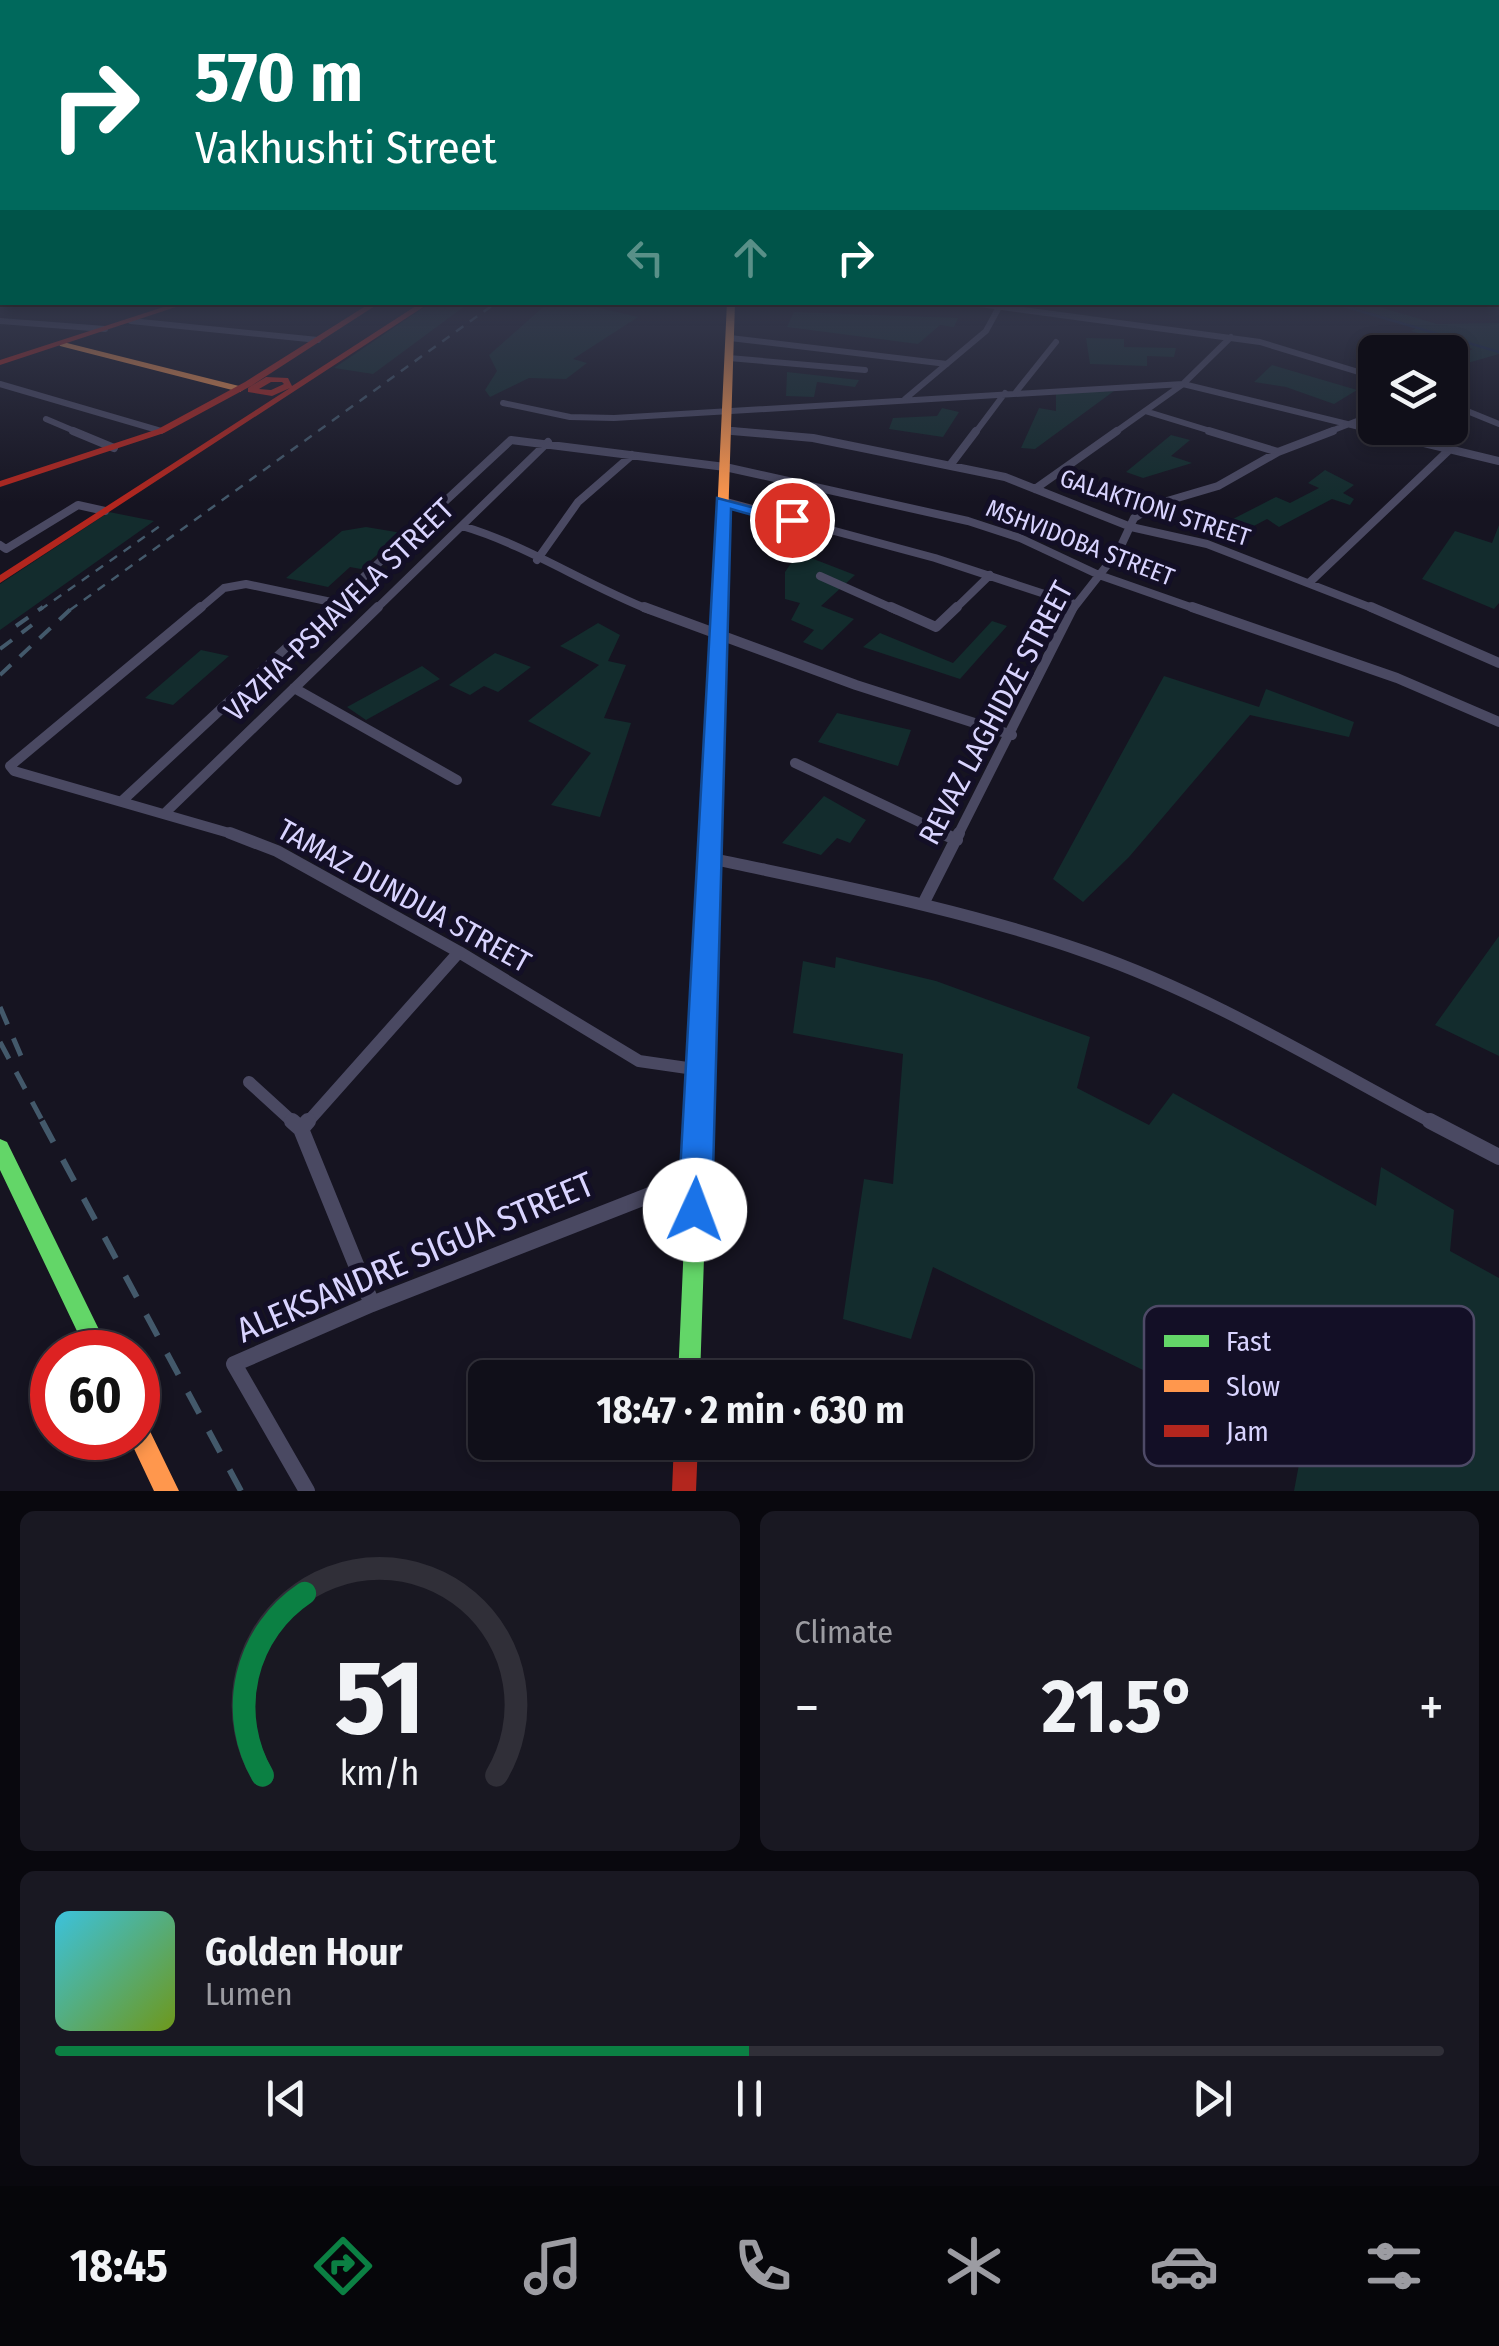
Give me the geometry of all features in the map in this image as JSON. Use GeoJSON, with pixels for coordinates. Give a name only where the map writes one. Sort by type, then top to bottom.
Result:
{"type":"FeatureCollection","features":[{"type":"Feature","properties":{"kind":"main road"},"geometry":{"type":"LineString","coordinates":[[147,364],[250,386],[288,388]]}},
{"type":"Feature","properties":{"kind":"main road"},"geometry":{"type":"LineString","coordinates":[[0,484],[162,432],[250,386],[283,364]]}},
{"type":"Feature","properties":{"kind":"main road"},"geometry":{"type":"LineString","coordinates":[[0,580],[328,364]]}},
{"type":"Feature","properties":{"kind":"main road"},"geometry":{"type":"LineString","coordinates":[[689,1360],[729,364]]}},
{"type":"Feature","properties":{"kind":"main road"},"geometry":{"type":"LineString","coordinates":[[0,1149],[88,1330]]}},
{"type":"Feature","properties":{"kind":"main road"},"geometry":{"type":"LineString","coordinates":[[152,1460],[167,1491]]}},
{"type":"Feature","properties":{"kind":"main road"},"geometry":{"type":"LineString","coordinates":[[684,1491],[685,1460]]}},
{"type":"Feature","properties":{"kind":"street"},"geometry":{"type":"LineString","coordinates":[[793,364],[866,370]]}},
{"type":"Feature","properties":{"kind":"street"},"geometry":{"type":"LineString","coordinates":[[905,400],[947,364]]}},
{"type":"Feature","properties":{"kind":"street"},"geometry":{"type":"LineString","coordinates":[[1016,392],[1039,364]]}},
{"type":"Feature","properties":{"kind":"street"},"geometry":{"type":"LineString","coordinates":[[1034,489],[1183,384],[1204,364]]}},
{"type":"Feature","properties":{"kind":"street"},"geometry":{"type":"LineString","coordinates":[[0,384],[162,432]]}},
{"type":"Feature","properties":{"kind":"street"},"geometry":{"type":"LineString","coordinates":[[503,402],[570,417],[1183,384],[1499,461]]}},
{"type":"Feature","properties":{"kind":"street"},"geometry":{"type":"LineString","coordinates":[[952,464],[1004,393]]}},
{"type":"Feature","properties":{"kind":"street"},"geometry":{"type":"LineString","coordinates":[[1145,411],[1278,452]]}},
{"type":"Feature","properties":{"kind":"street"},"geometry":{"type":"LineString","coordinates":[[1468,411],[1499,424]]}},
{"type":"Feature","properties":{"kind":"street"},"geometry":{"type":"LineString","coordinates":[[46,419],[114,448]]}},
{"type":"Feature","properties":{"kind":"street","name":"REVAZ LAGHIDZE STREET"},"geometry":{"type":"LineString","coordinates":[[923,904],[1012,735],[1075,604],[1100,575],[1134,518],[1156,504],[1218,486],[1278,452],[1358,420]]}},
{"type":"Feature","properties":{"kind":"street","name":"GALAKTIONI STREET"},"geometry":{"type":"LineString","coordinates":[[726,430],[812,438],[952,464],[1034,489],[1131,527],[1207,544],[1400,617],[1499,663]]}},
{"type":"Feature","properties":{"kind":"street","name":"MSHVIDOBA STREET"},"geometry":{"type":"LineString","coordinates":[[336,603],[512,440],[548,442],[725,467],[968,521],[1020,538],[1100,575],[1397,678],[1499,722]]}},
{"type":"Feature","properties":{"kind":"street","name":"VAZHA-PSHAVELA STREET"},"geometry":{"type":"LineString","coordinates":[[164,814],[548,442]]}},
{"type":"Feature","properties":{"kind":"street"},"geometry":{"type":"LineString","coordinates":[[1308,582],[1449,450]]}},
{"type":"Feature","properties":{"kind":"street"},"geometry":{"type":"LineString","coordinates":[[538,560],[552,531],[577,503],[632,456]]}},
{"type":"Feature","properties":{"kind":"street"},"geometry":{"type":"LineString","coordinates":[[723,502],[990,575],[1075,604]]}},
{"type":"Feature","properties":{"kind":"street"},"geometry":{"type":"LineString","coordinates":[[0,546],[6,548],[78,505],[105,511]]}},
{"type":"Feature","properties":{"kind":"street"},"geometry":{"type":"LineString","coordinates":[[462,526],[484,531],[572,579],[718,636],[868,692],[1012,735]]}},
{"type":"Feature","properties":{"kind":"street"},"geometry":{"type":"LineString","coordinates":[[820,576],[936,627],[990,575]]}},
{"type":"Feature","properties":{"kind":"street","name":"TAMAZ DUNDUA STREET"},"geometry":{"type":"LineString","coordinates":[[336,603],[246,584],[224,588],[14,758],[14,771],[207,824],[277,851],[458,952],[638,1062],[701,1070]]}},
{"type":"Feature","properties":{"kind":"street"},"geometry":{"type":"LineString","coordinates":[[122,801],[336,603]]}},
{"type":"Feature","properties":{"kind":"street"},"geometry":{"type":"LineString","coordinates":[[294,688],[458,780]]}},
{"type":"Feature","properties":{"kind":"street"},"geometry":{"type":"LineString","coordinates":[[796,763],[958,840]]}},
{"type":"Feature","properties":{"kind":"street"},"geometry":{"type":"LineString","coordinates":[[709,858],[923,904],[1088,952],[1204,1003],[1499,1157]]}},
{"type":"Feature","properties":{"kind":"street"},"geometry":{"type":"LineString","coordinates":[[301,1129],[458,952]]}},
{"type":"Feature","properties":{"kind":"street"},"geometry":{"type":"LineString","coordinates":[[249,1082],[301,1129],[372,1304]]}},
{"type":"Feature","properties":{"kind":"street","name":"ALEKSANDRE SIGUA STREET"},"geometry":{"type":"LineString","coordinates":[[307,1491],[234,1364],[372,1304],[696,1176]]}},
{"type":"Feature","properties":{"kind":"green space"},"geometry":{"type":"Polygon","coordinates":[[[341,364],[387,364],[373,374],[334,368],[341,364]]]}},
{"type":"Feature","properties":{"kind":"green space"},"geometry":{"type":"Polygon","coordinates":[[[493,364],[586,364],[566,379],[529,378],[490,397],[485,390],[497,371],[493,364]]]}},
{"type":"Feature","properties":{"kind":"green space"},"geometry":{"type":"Polygon","coordinates":[[[1090,364],[1147,364],[1147,366],[1090,364]]]}},
{"type":"Feature","properties":{"kind":"green space"},"geometry":{"type":"Polygon","coordinates":[[[1272,365],[1357,390],[1334,404],[1286,387],[1254,382],[1272,365]]]}},
{"type":"Feature","properties":{"kind":"green space"},"geometry":{"type":"Polygon","coordinates":[[[787,372],[859,380],[855,387],[817,382],[814,397],[786,396],[787,372]]]}},
{"type":"Feature","properties":{"kind":"green space"},"geometry":{"type":"Polygon","coordinates":[[[1114,391],[1035,449],[1021,448],[1039,408],[1056,411],[1056,393],[1114,391]]]}},
{"type":"Feature","properties":{"kind":"green space"},"geometry":{"type":"Polygon","coordinates":[[[942,408],[959,412],[943,437],[889,429],[893,418],[937,416],[942,408]]]}},
{"type":"Feature","properties":{"kind":"green space"},"geometry":{"type":"Polygon","coordinates":[[[1171,435],[1190,440],[1171,456],[1192,463],[1143,478],[1126,472],[1171,435]]]}},
{"type":"Feature","properties":{"kind":"green space"},"geometry":{"type":"Polygon","coordinates":[[[1325,470],[1354,485],[1343,493],[1354,499],[1350,505],[1332,499],[1279,527],[1267,519],[1250,528],[1231,520],[1276,497],[1290,503],[1319,488],[1308,483],[1325,470]]]}},
{"type":"Feature","properties":{"kind":"green space"},"geometry":{"type":"Polygon","coordinates":[[[109,512],[154,521],[0,630],[0,584],[109,512]]]}},
{"type":"Feature","properties":{"kind":"green space"},"geometry":{"type":"Polygon","coordinates":[[[1499,525],[1499,603],[1494,609],[1422,579],[1455,531],[1492,543],[1499,525]]]}},
{"type":"Feature","properties":{"kind":"green space"},"geometry":{"type":"Polygon","coordinates":[[[366,527],[402,533],[361,569],[350,567],[328,587],[286,578],[342,531],[366,527]]]}},
{"type":"Feature","properties":{"kind":"green space"},"geometry":{"type":"Polygon","coordinates":[[[798,553],[855,575],[821,606],[854,619],[822,650],[803,642],[814,630],[791,620],[800,603],[785,599],[785,572],[798,553]]]}},
{"type":"Feature","properties":{"kind":"green space"},"geometry":{"type":"Polygon","coordinates":[[[992,621],[1007,626],[960,679],[863,647],[880,633],[953,663],[992,621]]]}},
{"type":"Feature","properties":{"kind":"green space"},"geometry":{"type":"Polygon","coordinates":[[[598,623],[620,635],[608,661],[626,665],[604,718],[631,723],[600,817],[551,805],[591,753],[528,721],[599,665],[560,646],[598,623]]]}},
{"type":"Feature","properties":{"kind":"green space"},"geometry":{"type":"Polygon","coordinates":[[[201,650],[229,656],[173,705],[145,698],[201,650]]]}},
{"type":"Feature","properties":{"kind":"green space"},"geometry":{"type":"Polygon","coordinates":[[[495,653],[531,667],[498,692],[484,686],[470,695],[449,685],[495,653]]]}},
{"type":"Feature","properties":{"kind":"green space"},"geometry":{"type":"Polygon","coordinates":[[[422,666],[440,679],[366,720],[347,707],[422,666]]]}},
{"type":"Feature","properties":{"kind":"green space"},"geometry":{"type":"Polygon","coordinates":[[[1164,676],[1259,707],[1266,689],[1354,722],[1349,737],[1250,715],[1129,857],[1083,902],[1053,879],[1164,676]]]}},
{"type":"Feature","properties":{"kind":"green space"},"geometry":{"type":"Polygon","coordinates":[[[837,713],[911,730],[898,766],[818,742],[837,713]]]}},
{"type":"Feature","properties":{"kind":"green space"},"geometry":{"type":"Polygon","coordinates":[[[824,796],[866,820],[850,843],[837,838],[821,855],[782,843],[824,796]]]}},
{"type":"Feature","properties":{"kind":"green space"},"geometry":{"type":"Polygon","coordinates":[[[1499,936],[1499,1056],[1435,1025],[1499,936]]]}},
{"type":"Feature","properties":{"kind":"green space"},"geometry":{"type":"Polygon","coordinates":[[[836,957],[936,981],[1090,1037],[1077,1088],[1149,1125],[1173,1093],[1376,1206],[1381,1167],[1454,1210],[1450,1251],[1499,1278],[1499,1491],[1294,1491],[1299,1466],[1474,1466],[1474,1306],[1144,1306],[1144,1370],[933,1267],[911,1339],[843,1319],[864,1179],[893,1184],[903,1054],[793,1033],[803,961],[835,968],[836,957]]]}},
{"type":"Feature","properties":{"kind":"railway"},"geometry":{"type":"LineString","coordinates":[[70,610],[412,364]]}},
{"type":"Feature","properties":{"kind":"railway"},"geometry":{"type":"LineString","coordinates":[[40,610],[160,526]]}},
{"type":"Feature","properties":{"kind":"railway"},"geometry":{"type":"LineString","coordinates":[[16,626],[43,607]]}},
{"type":"Feature","properties":{"kind":"railway"},"geometry":{"type":"LineString","coordinates":[[0,675],[73,607]]}},
{"type":"Feature","properties":{"kind":"railway"},"geometry":{"type":"LineString","coordinates":[[0,649],[32,625]]}},
{"type":"Feature","properties":{"kind":"railway"},"geometry":{"type":"LineString","coordinates":[[0,1007],[21,1056]]}},
{"type":"Feature","properties":{"kind":"railway"},"geometry":{"type":"LineString","coordinates":[[0,1042],[44,1124]]}},
{"type":"Feature","properties":{"kind":"railway"},"geometry":{"type":"LineString","coordinates":[[42,1121],[241,1491]]}},
{"type":"Feature","properties":{"kind":"traffic: fast"},"geometry":{"type":"LineString","coordinates":[[690,1360],[710,836]]}},
{"type":"Feature","properties":{"kind":"traffic: fast"},"geometry":{"type":"LineString","coordinates":[[0,1149],[88,1330]]}},
{"type":"Feature","properties":{"kind":"traffic: slow"},"geometry":{"type":"LineString","coordinates":[[140,364],[240,389]]}},
{"type":"Feature","properties":{"kind":"traffic: slow"},"geometry":{"type":"LineString","coordinates":[[710,836],[729,364]]}},
{"type":"Feature","properties":{"kind":"traffic: slow"},"geometry":{"type":"LineString","coordinates":[[152,1460],[167,1491]]}},
{"type":"Feature","properties":{"kind":"traffic: jam"},"geometry":{"type":"LineString","coordinates":[[0,484],[161,431],[280,364]]}},
{"type":"Feature","properties":{"kind":"traffic: jam"},"geometry":{"type":"LineString","coordinates":[[0,580],[333,364]]}},
{"type":"Feature","properties":{"kind":"traffic: jam"},"geometry":{"type":"LineString","coordinates":[[269,379],[285,380],[289,385],[272,393],[251,390],[269,379]]}},
{"type":"Feature","properties":{"kind":"traffic: jam"},"geometry":{"type":"LineString","coordinates":[[684,1491],[685,1460]]}},
{"type":"Feature","properties":{"kind":"route"},"geometry":{"type":"LineString","coordinates":[[695,1210],[723,502],[792,520]]}}]}
